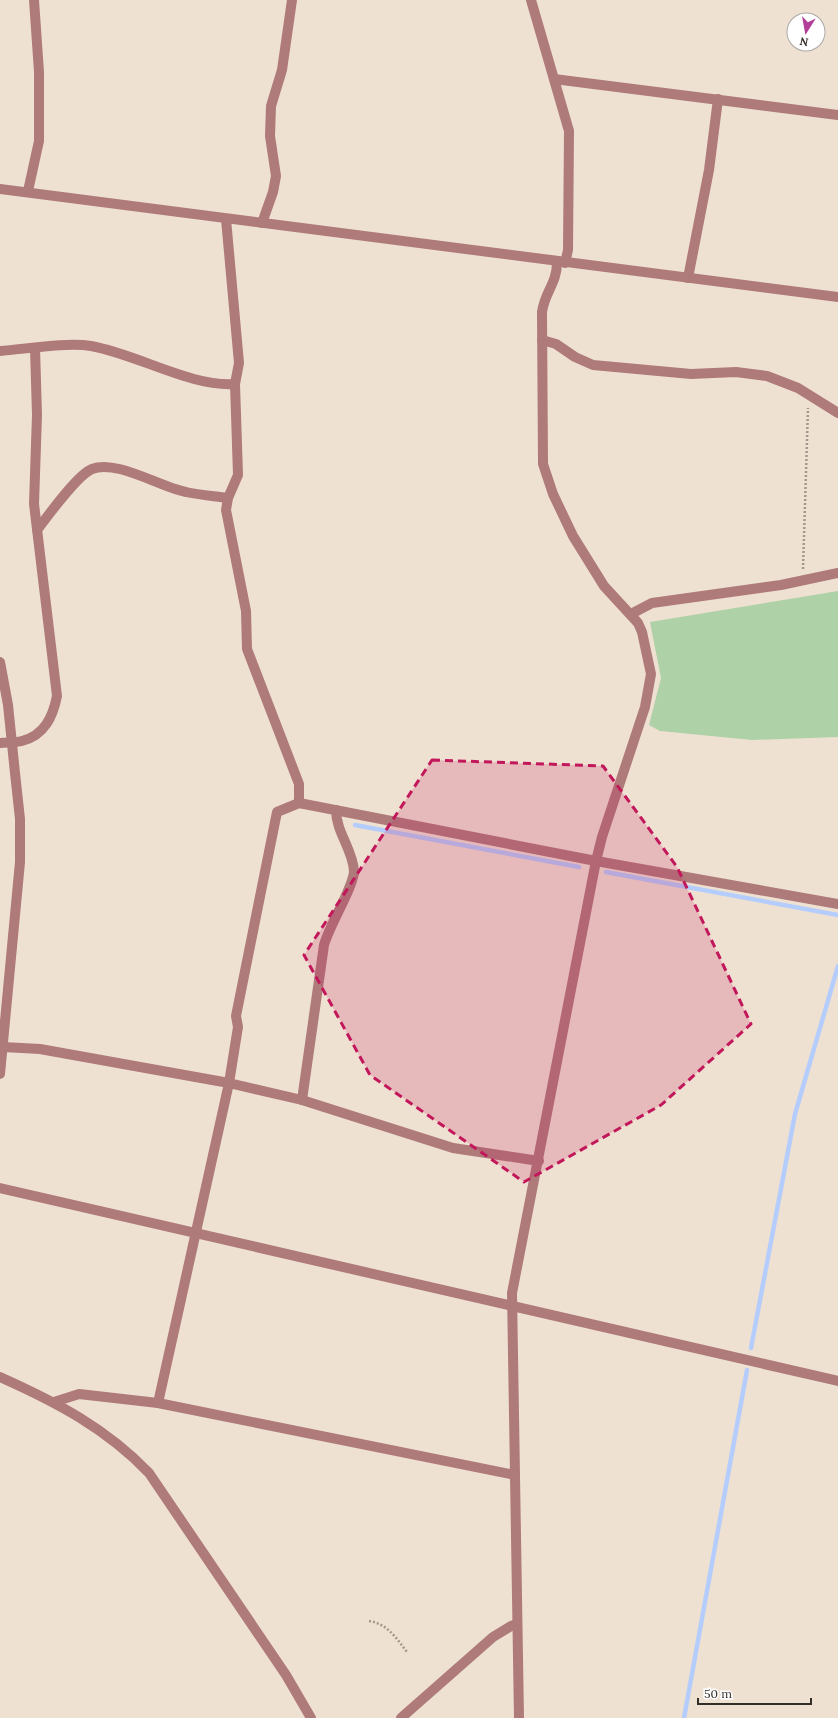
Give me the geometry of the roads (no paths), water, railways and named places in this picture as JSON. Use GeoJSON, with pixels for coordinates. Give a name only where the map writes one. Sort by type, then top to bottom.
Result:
{"type":"FeatureCollection","features":[{"type":"Feature","properties":{"kind":"street"},"geometry":{"type":"LineString","coordinates":[[28,192],[39,141],[39,72],[34,0]]}},
{"type":"Feature","properties":{"kind":"street"},"geometry":{"type":"LineString","coordinates":[[262,223],[273,192],[276,176],[270,136],[271,106],[282,70],[292,0]]}},
{"type":"Feature","properties":{"kind":"street"},"geometry":{"type":"LineString","coordinates":[[519,1718],[512,1293],[596,861],[602,837],[645,707],[651,683],[649,660],[642,632],[631,614],[604,586],[573,536],[547,479],[543,464],[542,340],[544,299],[568,250],[569,131],[531,0]]}},
{"type":"Feature","properties":{"kind":"street"},"geometry":{"type":"LineString","coordinates":[[554,79],[838,114]]}},
{"type":"Feature","properties":{"kind":"street"},"geometry":{"type":"LineString","coordinates":[[688,278],[709,170],[718,99]]}},
{"type":"Feature","properties":{"kind":"street"},"geometry":{"type":"LineString","coordinates":[[0,189],[838,298]]}},
{"type":"Feature","properties":{"kind":"street"},"geometry":{"type":"LineString","coordinates":[[226,219],[238,363],[235,384],[238,475],[228,498],[226,510],[246,611],[247,649],[299,784],[299,803]]}},
{"type":"Feature","properties":{"kind":"street"},"geometry":{"type":"LineString","coordinates":[[542,340],[556,344],[575,357],[593,365],[691,374],[722,372],[751,373],[767,376],[786,383],[811,396],[838,413]]}},
{"type":"Feature","properties":{"kind":"street"},"geometry":{"type":"LineString","coordinates":[[0,351],[91,346],[123,354],[204,381],[222,385],[235,384]]}},
{"type":"Feature","properties":{"kind":"street"},"geometry":{"type":"LineString","coordinates":[[0,743],[22,741],[33,737],[43,729],[54,711],[57,696],[41,549],[34,504],[37,415],[35,348]]}},
{"type":"Feature","properties":{"kind":"street"},"geometry":{"type":"LineString","coordinates":[[37,530],[78,481],[91,470],[104,466],[118,468],[185,492],[228,498]]}},
{"type":"Feature","properties":{"kind":"street"},"geometry":{"type":"LineString","coordinates":[[631,614],[652,603],[802,582],[838,573]]}},
{"type":"Feature","properties":{"kind":"street"},"geometry":{"type":"LineString","coordinates":[[0,662],[12,742],[20,819],[20,862],[0,1074]]}},
{"type":"Feature","properties":{"kind":"street"},"geometry":{"type":"LineString","coordinates":[[158,1403],[229,1083],[238,1026],[236,1016],[277,812],[299,803],[596,861],[838,904]]}},
{"type":"Feature","properties":{"kind":"street"},"geometry":{"type":"LineString","coordinates":[[302,1100],[324,945],[328,932],[348,890],[354,872],[336,820],[336,810]]}},
{"type":"Feature","properties":{"kind":"street"},"geometry":{"type":"LineString","coordinates":[[3,1047],[40,1049],[229,1083],[302,1100],[453,1148],[538,1161]]}},
{"type":"Feature","properties":{"kind":"street"},"geometry":{"type":"LineString","coordinates":[[0,1188],[838,1381]]}},
{"type":"Feature","properties":{"kind":"street"},"geometry":{"type":"LineString","coordinates":[[0,1377],[54,1402],[85,1420],[138,1461],[149,1473],[286,1675],[311,1718]]}},
{"type":"Feature","properties":{"kind":"street"},"geometry":{"type":"LineString","coordinates":[[54,1402],[79,1394],[158,1403],[515,1475]]}},
{"type":"Feature","properties":{"kind":"street"},"geometry":{"type":"LineString","coordinates":[[401,1718],[493,1637],[517,1624]]}},
{"type":"Feature","properties":{"kind":"waterway"},"geometry":{"type":"LineString","coordinates":[[355,825],[579,867]]}},
{"type":"Feature","properties":{"kind":"waterway"},"geometry":{"type":"LineString","coordinates":[[606,872],[838,915]]}},
{"type":"Feature","properties":{"kind":"waterway"},"geometry":{"type":"LineString","coordinates":[[751,1348],[795,1114],[838,966]]}},
{"type":"Feature","properties":{"kind":"waterway"},"geometry":{"type":"LineString","coordinates":[[684,1718],[747,1370]]}}]}
